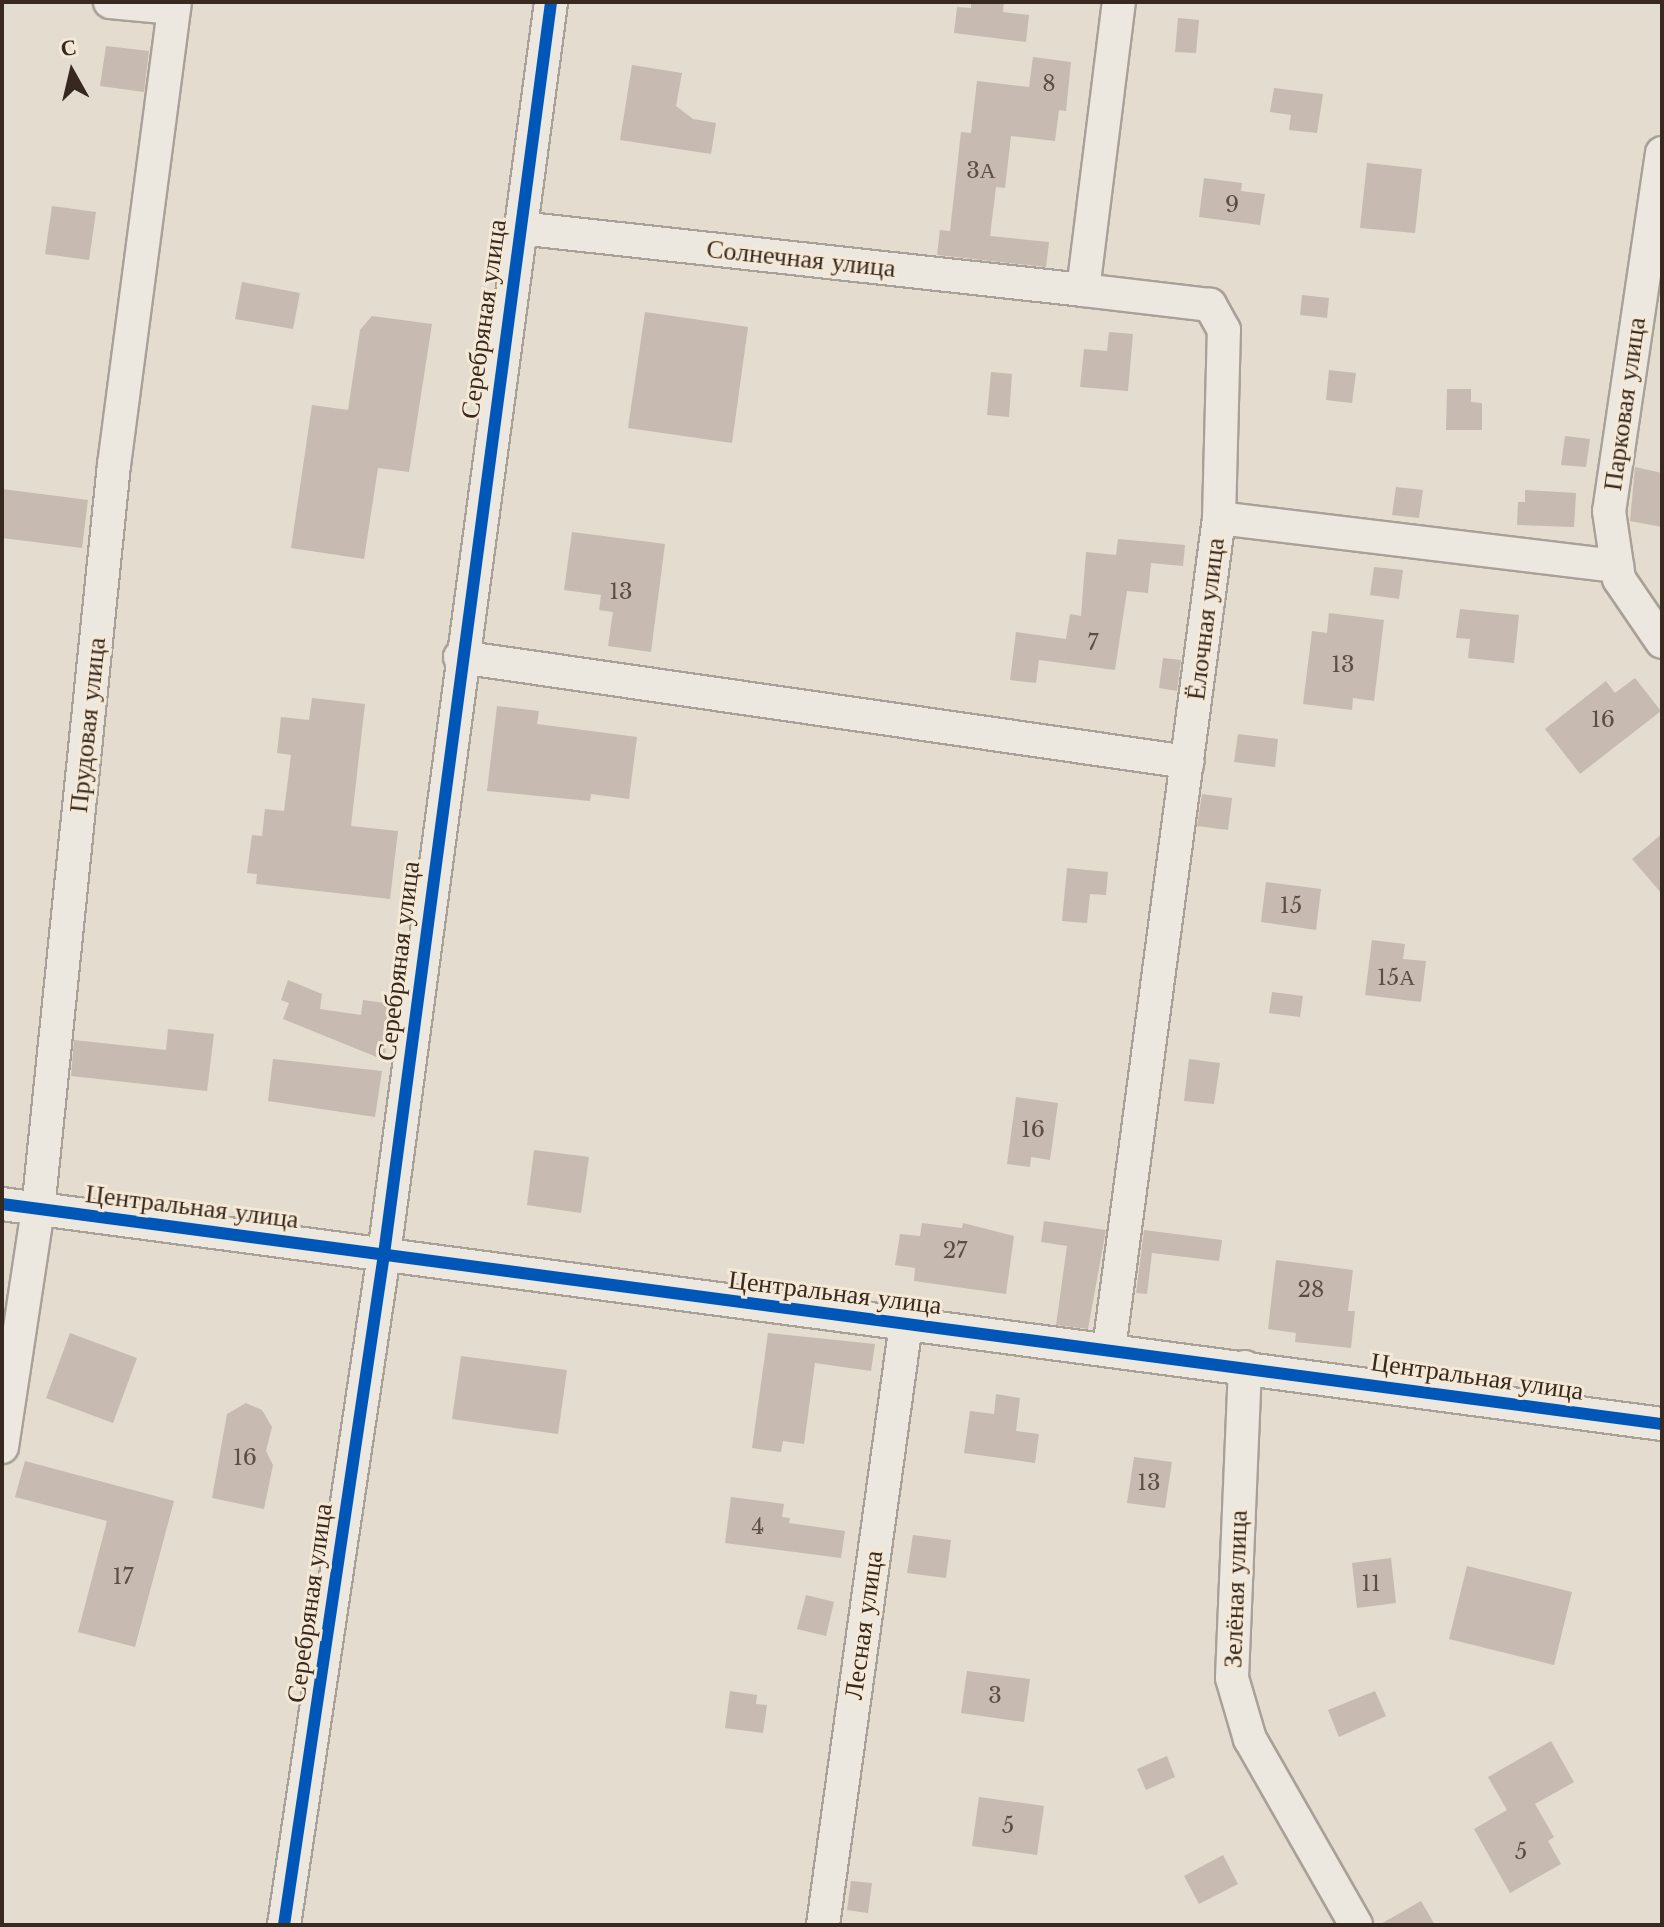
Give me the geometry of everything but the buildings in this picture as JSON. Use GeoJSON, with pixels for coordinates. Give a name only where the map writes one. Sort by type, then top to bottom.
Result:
{"type":"FeatureCollection","features":[{"type":"Feature","properties":{"kind":"street"},"geometry":{"type":"LineString","coordinates":[[110,2],[175,5]]}},
{"type":"Feature","properties":{"kind":"street","name":"Серебряная улица"},"geometry":{"type":"LineString","coordinates":[[284,1925],[384,1254],[460,657],[551,2]]}},
{"type":"Feature","properties":{"kind":"street"},"geometry":{"type":"LineString","coordinates":[[1083,290],[1119,2]]}},
{"type":"Feature","properties":{"kind":"street","name":"Прудовая улица"},"geometry":{"type":"LineString","coordinates":[[2,1447],[38,1210],[114,465],[175,5]]}},
{"type":"Feature","properties":{"kind":"street","name":"Парковая улица"},"geometry":{"type":"LineString","coordinates":[[1662,153],[1609,511],[1619,579],[1662,642]]}},
{"type":"Feature","properties":{"kind":"street","name":"Солнечная улица"},"geometry":{"type":"LineString","coordinates":[[519,228],[1083,290]]}},
{"type":"Feature","properties":{"kind":"street","name":"Ёлочная улица"},"geometry":{"type":"LineString","coordinates":[[1083,290],[1210,305],[1224,330],[1219,518],[1109,1349]]}},
{"type":"Feature","properties":{"kind":"street"},"geometry":{"type":"LineString","coordinates":[[1219,518],[1617,566]]}},
{"type":"Feature","properties":{"kind":"street"},"geometry":{"type":"LineString","coordinates":[[460,657],[1187,762]]}},
{"type":"Feature","properties":{"kind":"street","name":"Центральная улица"},"geometry":{"type":"LineString","coordinates":[[2,1204],[1662,1424]]}},
{"type":"Feature","properties":{"kind":"street","name":"Лесная улица"},"geometry":{"type":"LineString","coordinates":[[823,1925],[906,1324]]}},
{"type":"Feature","properties":{"kind":"street","name":"Зелёная улица"},"geometry":{"type":"LineString","coordinates":[[1245,1367],[1232,1678],[1250,1739],[1356,1925]]}},
{"type":"Feature","properties":{"kind":"cycle path"},"geometry":{"type":"LineString","coordinates":[[284,1925],[384,1254],[551,2]]}},
{"type":"Feature","properties":{"kind":"cycle path"},"geometry":{"type":"LineString","coordinates":[[2,1204],[1662,1424]]}}]}
